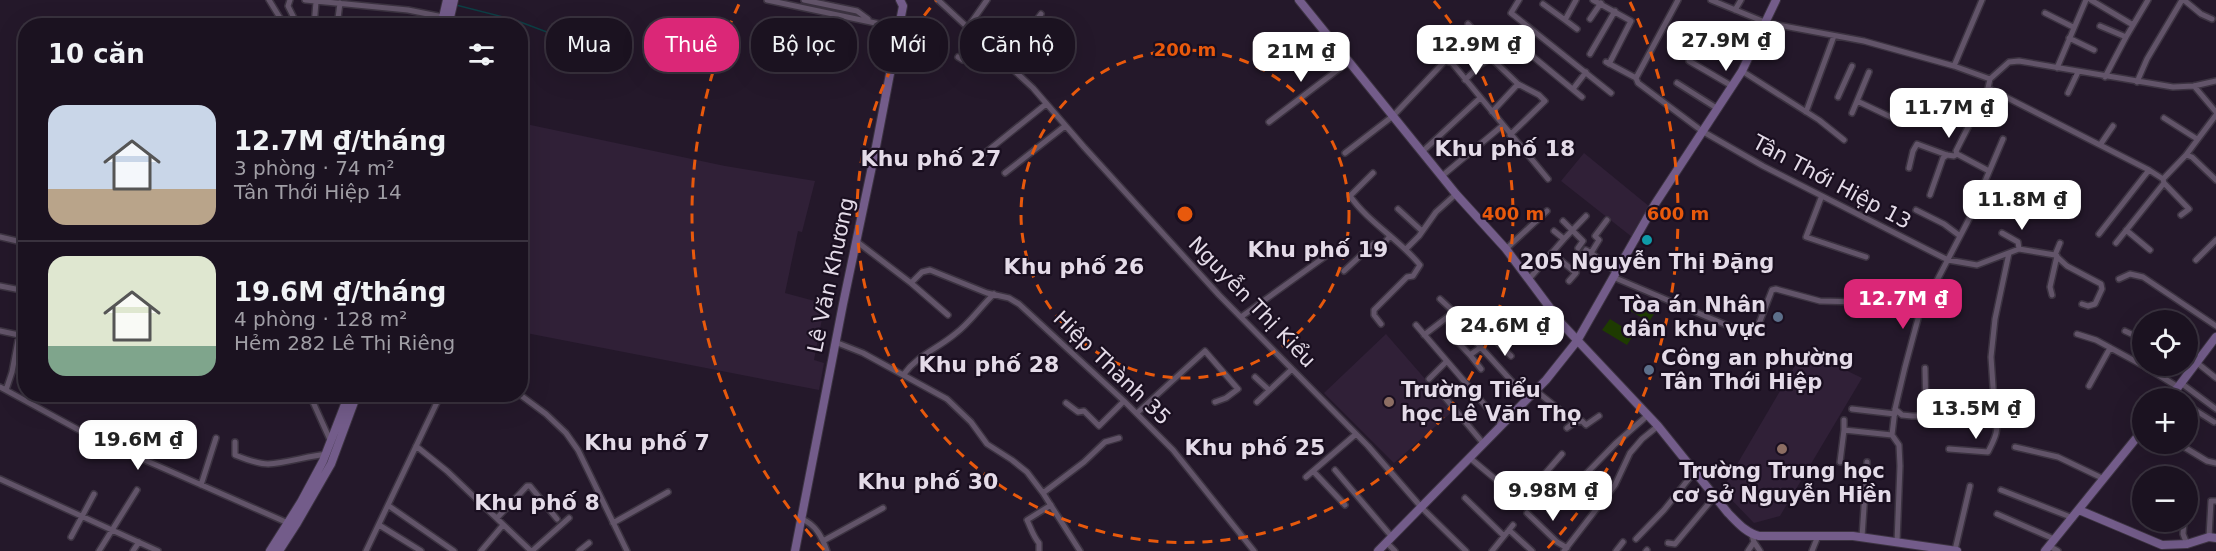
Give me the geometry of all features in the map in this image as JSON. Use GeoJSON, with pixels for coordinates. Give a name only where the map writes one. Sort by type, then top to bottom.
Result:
{"type":"FeatureCollection","features":[{"type":"Feature","properties":{"kind":"street"},"geometry":{"type":"LineString","coordinates":[[269,0],[280,18]]}},
{"type":"Feature","properties":{"kind":"street"},"geometry":{"type":"LineString","coordinates":[[290,0],[288,6],[294,18]]}},
{"type":"Feature","properties":{"kind":"street"},"geometry":{"type":"LineString","coordinates":[[305,0],[408,10],[445,17]]}},
{"type":"Feature","properties":{"kind":"street"},"geometry":{"type":"LineString","coordinates":[[445,17],[447,0]]}},
{"type":"Feature","properties":{"kind":"street"},"geometry":{"type":"LineString","coordinates":[[445,17],[454,0]]}},
{"type":"Feature","properties":{"kind":"street"},"geometry":{"type":"LineString","coordinates":[[767,0],[869,20]]}},
{"type":"Feature","properties":{"kind":"street"},"geometry":{"type":"LineString","coordinates":[[804,0],[857,12],[869,19]]}},
{"type":"Feature","properties":{"kind":"street","name":"Nguyễn Thị Kiểu"},"geometry":{"type":"LineString","coordinates":[[938,0],[960,20]]}},
{"type":"Feature","properties":{"kind":"street"},"geometry":{"type":"LineString","coordinates":[[974,18],[987,0]]}},
{"type":"Feature","properties":{"kind":"street"},"geometry":{"type":"LineString","coordinates":[[1299,0],[1456,194],[1506,249],[1577,341],[1658,426],[1728,513],[1753,538],[1760,551]]}},
{"type":"Feature","properties":{"kind":"street"},"geometry":{"type":"LineString","coordinates":[[1519,0],[1511,13],[1611,93]]}},
{"type":"Feature","properties":{"kind":"street"},"geometry":{"type":"LineString","coordinates":[[1565,20],[1576,0]]}},
{"type":"Feature","properties":{"kind":"street"},"geometry":{"type":"LineString","coordinates":[[1590,54],[1615,11],[1593,0]]}},
{"type":"Feature","properties":{"kind":"street"},"geometry":{"type":"LineString","coordinates":[[1636,78],[1678,0]]}},
{"type":"Feature","properties":{"kind":"street"},"geometry":{"type":"LineString","coordinates":[[1711,0],[1722,2],[1767,23],[1864,41],[1954,66],[1990,79]]}},
{"type":"Feature","properties":{"kind":"street"},"geometry":{"type":"LineString","coordinates":[[1735,10],[1741,0]]}},
{"type":"Feature","properties":{"kind":"street"},"geometry":{"type":"LineString","coordinates":[[1378,551],[1535,390],[1577,341],[1666,186],[1742,71],[1767,23],[1776,0]]}},
{"type":"Feature","properties":{"kind":"street"},"geometry":{"type":"LineString","coordinates":[[1954,66],[1982,0]]}},
{"type":"Feature","properties":{"kind":"street"},"geometry":{"type":"LineString","coordinates":[[2057,68],[2086,0]]}},
{"type":"Feature","properties":{"kind":"street"},"geometry":{"type":"LineString","coordinates":[[2091,0],[2133,25]]}},
{"type":"Feature","properties":{"kind":"street"},"geometry":{"type":"LineString","coordinates":[[2105,77],[2148,0]]}},
{"type":"Feature","properties":{"kind":"street"},"geometry":{"type":"LineString","coordinates":[[2138,82],[2147,59],[2183,0],[2201,14],[2212,19]]}},
{"type":"Feature","properties":{"kind":"street"},"geometry":{"type":"LineString","coordinates":[[315,18],[316,2]]}},
{"type":"Feature","properties":{"kind":"street","name":"Lê Văn Khương"},"geometry":{"type":"LineString","coordinates":[[901,18],[904,2]]}},
{"type":"Feature","properties":{"kind":"street"},"geometry":{"type":"LineString","coordinates":[[338,18],[340,3]]}},
{"type":"Feature","properties":{"kind":"street"},"geometry":{"type":"LineString","coordinates":[[1590,20],[1601,3]]}},
{"type":"Feature","properties":{"kind":"street"},"geometry":{"type":"LineString","coordinates":[[1543,4],[1577,29]]}},
{"type":"Feature","properties":{"kind":"street","name":"Tân Thới Hiệp 13"},"geometry":{"type":"LineString","coordinates":[[1615,11],[1631,21],[1607,63],[1636,78],[1638,83],[1702,131],[1821,198],[1948,260],[1977,265],[2019,249]]}},
{"type":"Feature","properties":{"kind":"street"},"geometry":{"type":"LineString","coordinates":[[2045,13],[2073,27]]}},
{"type":"Feature","properties":{"kind":"street"},"geometry":{"type":"LineString","coordinates":[[1038,18],[1041,14]]}},
{"type":"Feature","properties":{"kind":"street"},"geometry":{"type":"LineString","coordinates":[[1465,80],[1480,65],[1497,54],[1468,24]]}},
{"type":"Feature","properties":{"kind":"street"},"geometry":{"type":"LineString","coordinates":[[2100,26],[2126,38]]}},
{"type":"Feature","properties":{"kind":"street"},"geometry":{"type":"LineString","coordinates":[[1806,112],[1833,36]]}},
{"type":"Feature","properties":{"kind":"street"},"geometry":{"type":"LineString","coordinates":[[2069,38],[2094,50]]}},
{"type":"Feature","properties":{"kind":"street"},"geometry":{"type":"LineString","coordinates":[[1531,55],[1582,97]]}},
{"type":"Feature","properties":{"kind":"street"},"geometry":{"type":"LineString","coordinates":[[1491,58],[1518,84],[1539,95],[1545,101],[1510,135]]}},
{"type":"Feature","properties":{"kind":"street"},"geometry":{"type":"LineString","coordinates":[[1345,153],[1393,116],[1445,61],[1452,63],[1548,179]]}},
{"type":"Feature","properties":{"kind":"street"},"geometry":{"type":"LineString","coordinates":[[1689,61],[1732,86]]}},
{"type":"Feature","properties":{"kind":"street"},"geometry":{"type":"LineString","coordinates":[[1957,154],[1956,151],[1988,88],[1990,79],[2009,62],[2019,61],[2173,87],[2194,86],[2216,81]]}},
{"type":"Feature","properties":{"kind":"street"},"geometry":{"type":"LineString","coordinates":[[1269,122],[1348,62]]}},
{"type":"Feature","properties":{"kind":"street"},"geometry":{"type":"LineString","coordinates":[[1838,97],[1852,66]]}},
{"type":"Feature","properties":{"kind":"street"},"geometry":{"type":"LineString","coordinates":[[1742,71],[1819,120],[1844,140]]}},
{"type":"Feature","properties":{"kind":"street","name":"Lê Văn Khương"},"geometry":{"type":"LineString","coordinates":[[795,551],[890,72]]}},
{"type":"Feature","properties":{"kind":"street","name":"Nguyễn Thị Kiểu"},"geometry":{"type":"LineString","coordinates":[[1015,72],[1033,88],[1219,295],[1356,434],[1422,508],[1466,551]]}},
{"type":"Feature","properties":{"kind":"street"},"geometry":{"type":"LineString","coordinates":[[1573,89],[1586,72]]}},
{"type":"Feature","properties":{"kind":"street"},"geometry":{"type":"LineString","coordinates":[[1852,113],[1869,72]]}},
{"type":"Feature","properties":{"kind":"street"},"geometry":{"type":"LineString","coordinates":[[2068,93],[2078,72]]}},
{"type":"Feature","properties":{"kind":"street"},"geometry":{"type":"LineString","coordinates":[[1677,83],[1718,109]]}},
{"type":"Feature","properties":{"kind":"street"},"geometry":{"type":"LineString","coordinates":[[1492,112],[1518,84]]}},
{"type":"Feature","properties":{"kind":"street"},"geometry":{"type":"LineString","coordinates":[[2116,243],[2163,181],[2186,155],[2216,113],[2194,86]]}},
{"type":"Feature","properties":{"kind":"street"},"geometry":{"type":"LineString","coordinates":[[1988,88],[2150,170],[2189,209],[2181,215]]}},
{"type":"Feature","properties":{"kind":"street"},"geometry":{"type":"LineString","coordinates":[[1422,152],[1480,98]]}},
{"type":"Feature","properties":{"kind":"street"},"geometry":{"type":"LineString","coordinates":[[1857,100],[1895,119]]}},
{"type":"Feature","properties":{"kind":"street"},"geometry":{"type":"LineString","coordinates":[[980,156],[1046,104]]}},
{"type":"Feature","properties":{"kind":"street"},"geometry":{"type":"LineString","coordinates":[[2164,118],[2197,139]]}},
{"type":"Feature","properties":{"kind":"street"},"geometry":{"type":"LineString","coordinates":[[1005,173],[1065,126]]}},
{"type":"Feature","properties":{"kind":"street"},"geometry":{"type":"LineString","coordinates":[[1442,176],[1502,126]]}},
{"type":"Feature","properties":{"kind":"street"},"geometry":{"type":"LineString","coordinates":[[2100,146],[2113,126]]}},
{"type":"Feature","properties":{"kind":"street"},"geometry":{"type":"LineString","coordinates":[[1897,542],[1900,466],[1899,446],[1892,435],[1895,411],[1919,315],[1960,236],[2003,139]]}},
{"type":"Feature","properties":{"kind":"street"},"geometry":{"type":"LineString","coordinates":[[1909,168],[1917,144],[1947,156],[1957,154],[1989,171]]}},
{"type":"Feature","properties":{"kind":"street"},"geometry":{"type":"LineString","coordinates":[[2186,155],[2216,180]]}},
{"type":"Feature","properties":{"kind":"street"},"geometry":{"type":"LineString","coordinates":[[1930,195],[1943,158],[1947,156]]}},
{"type":"Feature","properties":{"kind":"street"},"geometry":{"type":"LineString","coordinates":[[2099,234],[2150,170]]}},
{"type":"Feature","properties":{"kind":"street"},"geometry":{"type":"LineString","coordinates":[[1373,173],[1349,195],[1390,236],[1407,248],[1420,265],[1413,276],[1407,277],[1374,310],[1374,315],[1381,324]]}},
{"type":"Feature","properties":{"kind":"street"},"geometry":{"type":"LineString","coordinates":[[1407,248],[1436,212],[1456,194]]}},
{"type":"Feature","properties":{"kind":"street"},"geometry":{"type":"LineString","coordinates":[[1821,198],[1806,237],[1866,257]]}},
{"type":"Feature","properties":{"kind":"street"},"geometry":{"type":"LineString","coordinates":[[1398,209],[1422,231]]}},
{"type":"Feature","properties":{"kind":"street"},"geometry":{"type":"LineString","coordinates":[[1916,210],[1944,224],[1960,236]]}},
{"type":"Feature","properties":{"kind":"street"},"geometry":{"type":"LineString","coordinates":[[1506,249],[1547,211]]}},
{"type":"Feature","properties":{"kind":"street"},"geometry":{"type":"LineString","coordinates":[[1529,279],[1586,216]]}},
{"type":"Feature","properties":{"kind":"street"},"geometry":{"type":"LineString","coordinates":[[1591,253],[1599,240],[1595,236],[1607,220]]}},
{"type":"Feature","properties":{"kind":"street"},"geometry":{"type":"LineString","coordinates":[[1563,221],[1583,241],[1578,248]]}},
{"type":"Feature","properties":{"kind":"street"},"geometry":{"type":"LineString","coordinates":[[2126,230],[2150,250]]}},
{"type":"Feature","properties":{"kind":"street"},"geometry":{"type":"LineString","coordinates":[[1554,231],[1564,239]]}},
{"type":"Feature","properties":{"kind":"street"},"geometry":{"type":"LineString","coordinates":[[2002,233],[2018,242],[2019,249],[2056,256],[2067,266],[2101,284],[2102,289],[2095,304],[2082,304]]}},
{"type":"Feature","properties":{"kind":"street"},"geometry":{"type":"LineString","coordinates":[[1344,271],[1373,244],[1381,247],[1390,236]]}},
{"type":"Feature","properties":{"kind":"street"},"geometry":{"type":"LineString","coordinates":[[0,237],[18,241]]}},
{"type":"Feature","properties":{"kind":"street"},"geometry":{"type":"LineString","coordinates":[[856,240],[948,315]]}},
{"type":"Feature","properties":{"kind":"street"},"geometry":{"type":"LineString","coordinates":[[2196,260],[2216,240]]}},
{"type":"Feature","properties":{"kind":"street"},"geometry":{"type":"LineString","coordinates":[[2052,296],[2050,287],[2060,243]]}},
{"type":"Feature","properties":{"kind":"street"},"geometry":{"type":"LineString","coordinates":[[1583,255],[1586,250],[1614,274],[1749,335],[1758,326],[1772,290],[1776,289],[1820,301],[1862,302],[1919,315]]}},
{"type":"Feature","properties":{"kind":"street"},"geometry":{"type":"LineString","coordinates":[[1241,317],[1330,253]]}},
{"type":"Feature","properties":{"kind":"street"},"geometry":{"type":"LineString","coordinates":[[1552,253],[1576,273],[1569,281]]}},
{"type":"Feature","properties":{"kind":"street"},"geometry":{"type":"LineString","coordinates":[[1949,449],[1988,453],[1999,425],[1995,416],[1991,357],[1995,319],[2009,253]]}},
{"type":"Feature","properties":{"kind":"street","name":"Hiệp Thành 35"},"geometry":{"type":"LineString","coordinates":[[911,283],[922,272],[930,270],[1009,298],[1026,310],[1124,400],[1185,463],[1254,551]]}},
{"type":"Feature","properties":{"kind":"street"},"geometry":{"type":"LineString","coordinates":[[2119,279],[2130,274],[2142,277],[2216,326]]}},
{"type":"Feature","properties":{"kind":"street"},"geometry":{"type":"LineString","coordinates":[[0,286],[18,289]]}},
{"type":"Feature","properties":{"kind":"street"},"geometry":{"type":"LineString","coordinates":[[904,374],[922,355],[954,335],[994,294]]}},
{"type":"Feature","properties":{"kind":"street"},"geometry":{"type":"LineString","coordinates":[[1424,335],[1454,312],[1440,299]]}},
{"type":"Feature","properties":{"kind":"street"},"geometry":{"type":"LineString","coordinates":[[1416,325],[1501,424]]}},
{"type":"Feature","properties":{"kind":"street"},"geometry":{"type":"LineString","coordinates":[[0,331],[18,335]]}},
{"type":"Feature","properties":{"kind":"street"},"geometry":{"type":"LineString","coordinates":[[2125,331],[2132,334]]}},
{"type":"Feature","properties":{"kind":"street"},"geometry":{"type":"LineString","coordinates":[[1467,332],[1527,398]]}},
{"type":"Feature","properties":{"kind":"street"},"geometry":{"type":"LineString","coordinates":[[2077,334],[2132,360]]}},
{"type":"Feature","properties":{"kind":"street"},"geometry":{"type":"LineString","coordinates":[[1470,355],[1491,336],[1511,356]]}},
{"type":"Feature","properties":{"kind":"street"},"geometry":{"type":"LineString","coordinates":[[2198,356],[2216,337]]}},
{"type":"Feature","properties":{"kind":"street"},"geometry":{"type":"LineString","coordinates":[[1455,339],[1481,369]]}},
{"type":"Feature","properties":{"kind":"street"},"geometry":{"type":"LineString","coordinates":[[836,342],[904,374],[947,399],[971,422],[987,444],[1027,472],[1051,505],[1078,550]]}},
{"type":"Feature","properties":{"kind":"street"},"geometry":{"type":"LineString","coordinates":[[2088,386],[2110,348]]}},
{"type":"Feature","properties":{"kind":"street"},"geometry":{"type":"LineString","coordinates":[[18,350],[12,372],[3,388],[18,396]]}},
{"type":"Feature","properties":{"kind":"street"},"geometry":{"type":"LineString","coordinates":[[1137,413],[1205,351],[1238,389],[1226,398],[1215,402]]}},
{"type":"Feature","properties":{"kind":"street"},"geometry":{"type":"LineString","coordinates":[[1429,379],[1447,361]]}},
{"type":"Feature","properties":{"kind":"street"},"geometry":{"type":"LineString","coordinates":[[2198,367],[2216,378]]}},
{"type":"Feature","properties":{"kind":"street"},"geometry":{"type":"LineString","coordinates":[[1925,368],[1926,416]]}},
{"type":"Feature","properties":{"kind":"street"},"geometry":{"type":"LineString","coordinates":[[1257,402],[1292,369]]}},
{"type":"Feature","properties":{"kind":"street"},"geometry":{"type":"LineString","coordinates":[[2162,376],[2216,409]]}},
{"type":"Feature","properties":{"kind":"street"},"geometry":{"type":"LineString","coordinates":[[2178,388],[2185,376]]}},
{"type":"Feature","properties":{"kind":"street"},"geometry":{"type":"LineString","coordinates":[[1255,377],[1269,390]]}},
{"type":"Feature","properties":{"kind":"street"},"geometry":{"type":"LineString","coordinates":[[1535,390],[1575,422]]}},
{"type":"Feature","properties":{"kind":"street"},"geometry":{"type":"LineString","coordinates":[[1441,393],[1483,443]]}},
{"type":"Feature","properties":{"kind":"street"},"geometry":{"type":"LineString","coordinates":[[1066,403],[1078,412],[1084,411],[1099,426],[1124,400]]}},
{"type":"Feature","properties":{"kind":"street"},"geometry":{"type":"LineString","coordinates":[[528,401],[566,433],[578,450],[627,551]]}},
{"type":"Feature","properties":{"kind":"street"},"geometry":{"type":"LineString","coordinates":[[28,402],[79,430],[288,523]]}},
{"type":"Feature","properties":{"kind":"street"},"geometry":{"type":"LineString","coordinates":[[313,402],[331,442]]}},
{"type":"Feature","properties":{"kind":"street"},"geometry":{"type":"LineString","coordinates":[[270,551],[330,455],[331,442],[346,402]]}},
{"type":"Feature","properties":{"kind":"street"},"geometry":{"type":"LineString","coordinates":[[281,550],[322,482],[330,455],[353,402]]}},
{"type":"Feature","properties":{"kind":"street"},"geometry":{"type":"LineString","coordinates":[[375,551],[367,549],[437,402]]}},
{"type":"Feature","properties":{"kind":"street"},"geometry":{"type":"LineString","coordinates":[[1852,409],[1895,411],[1902,415],[1995,416]]}},
{"type":"Feature","properties":{"kind":"street"},"geometry":{"type":"LineString","coordinates":[[2198,412],[2214,422]]}},
{"type":"Feature","properties":{"kind":"street"},"geometry":{"type":"LineString","coordinates":[[1567,428],[1575,422],[1582,422],[1586,425],[1599,416]]}},
{"type":"Feature","properties":{"kind":"street"},"geometry":{"type":"LineString","coordinates":[[1550,511],[1571,492],[1615,444],[1648,416]]}},
{"type":"Feature","properties":{"kind":"street"},"geometry":{"type":"LineString","coordinates":[[1840,462],[1844,420]]}},
{"type":"Feature","properties":{"kind":"street"},"geometry":{"type":"LineString","coordinates":[[1527,513],[1565,549],[1615,484],[1630,453],[1658,426]]}},
{"type":"Feature","properties":{"kind":"street"},"geometry":{"type":"LineString","coordinates":[[1844,430],[1892,435]]}},
{"type":"Feature","properties":{"kind":"street"},"geometry":{"type":"LineString","coordinates":[[1306,477],[1356,434]]}},
{"type":"Feature","properties":{"kind":"street"},"geometry":{"type":"LineString","coordinates":[[201,485],[216,438]]}},
{"type":"Feature","properties":{"kind":"street"},"geometry":{"type":"LineString","coordinates":[[1043,493],[1079,466],[1105,442],[1119,438]]}},
{"type":"Feature","properties":{"kind":"street"},"geometry":{"type":"LineString","coordinates":[[235,442],[235,454],[261,463],[270,464],[306,456],[330,455]]}},
{"type":"Feature","properties":{"kind":"street"},"geometry":{"type":"LineString","coordinates":[[2049,545],[2132,444]]}},
{"type":"Feature","properties":{"kind":"street"},"geometry":{"type":"LineString","coordinates":[[416,446],[447,471],[531,551],[569,518]]}},
{"type":"Feature","properties":{"kind":"street"},"geometry":{"type":"LineString","coordinates":[[2015,447],[2058,457],[2104,479]]}},
{"type":"Feature","properties":{"kind":"street"},"geometry":{"type":"LineString","coordinates":[[1470,458],[1512,493],[1523,475],[1536,484],[1562,454]]}},
{"type":"Feature","properties":{"kind":"street"},"geometry":{"type":"LineString","coordinates":[[2196,454],[2216,463]]}},
{"type":"Feature","properties":{"kind":"street"},"geometry":{"type":"LineString","coordinates":[[1862,537],[1867,462]]}},
{"type":"Feature","properties":{"kind":"street"},"geometry":{"type":"LineString","coordinates":[[1335,470],[1395,551]]}},
{"type":"Feature","properties":{"kind":"street"},"geometry":{"type":"LineString","coordinates":[[1313,471],[1345,505]]}},
{"type":"Feature","properties":{"kind":"street"},"geometry":{"type":"LineString","coordinates":[[1636,539],[1664,510],[1695,471]]}},
{"type":"Feature","properties":{"kind":"street"},"geometry":{"type":"LineString","coordinates":[[0,480],[158,551]]}},
{"type":"Feature","properties":{"kind":"street"},"geometry":{"type":"LineString","coordinates":[[497,518],[526,486],[531,486],[557,519]]}},
{"type":"Feature","properties":{"kind":"street"},"geometry":{"type":"LineString","coordinates":[[1753,538],[1862,537],[1956,551],[1970,486]]}},
{"type":"Feature","properties":{"kind":"street"},"geometry":{"type":"LineString","coordinates":[[99,551],[137,490]]}},
{"type":"Feature","properties":{"kind":"street"},"geometry":{"type":"LineString","coordinates":[[2001,490],[2162,545],[2187,544],[2212,537],[2211,501],[2216,501]]}},
{"type":"Feature","properties":{"kind":"street"},"geometry":{"type":"LineString","coordinates":[[613,523],[668,492]]}},
{"type":"Feature","properties":{"kind":"street"},"geometry":{"type":"LineString","coordinates":[[71,537],[94,494]]}},
{"type":"Feature","properties":{"kind":"street"},"geometry":{"type":"LineString","coordinates":[[1668,543],[1675,544],[1715,496]]}},
{"type":"Feature","properties":{"kind":"street"},"geometry":{"type":"LineString","coordinates":[[1465,498],[1504,536]]}},
{"type":"Feature","properties":{"kind":"street"},"geometry":{"type":"LineString","coordinates":[[1039,551],[1039,543],[1027,520],[1051,505]]}},
{"type":"Feature","properties":{"kind":"street"},"geometry":{"type":"LineString","coordinates":[[389,506],[454,551]]}},
{"type":"Feature","properties":{"kind":"street"},"geometry":{"type":"LineString","coordinates":[[823,541],[883,508]]}},
{"type":"Feature","properties":{"kind":"street"},"geometry":{"type":"LineString","coordinates":[[1996,514],[2058,551]]}},
{"type":"Feature","properties":{"kind":"street"},"geometry":{"type":"LineString","coordinates":[[802,519],[813,525],[827,551]]}},
{"type":"Feature","properties":{"kind":"street"},"geometry":{"type":"LineString","coordinates":[[379,525],[421,551]]}},
{"type":"Feature","properties":{"kind":"street"},"geometry":{"type":"LineString","coordinates":[[481,551],[503,525]]}},
{"type":"Feature","properties":{"kind":"street"},"geometry":{"type":"LineString","coordinates":[[1492,551],[1511,527],[1532,551]]}},
{"type":"Feature","properties":{"kind":"street"},"geometry":{"type":"LineString","coordinates":[[2183,532],[2187,544]]}},
{"type":"Feature","properties":{"kind":"street"},"geometry":{"type":"LineString","coordinates":[[1812,551],[1818,536]]}},
{"type":"Feature","properties":{"kind":"street"},"geometry":{"type":"LineString","coordinates":[[1748,551],[1753,538]]}},
{"type":"Feature","properties":{"kind":"street"},"geometry":{"type":"LineString","coordinates":[[133,551],[139,542]]}},
{"type":"Feature","properties":{"kind":"street"},"geometry":{"type":"LineString","coordinates":[[1616,551],[1623,542]]}},
{"type":"Feature","properties":{"kind":"street"},"geometry":{"type":"LineString","coordinates":[[579,551],[589,543]]}},
{"type":"Feature","properties":{"kind":"shaded area"},"geometry":{"type":"Polygon","coordinates":[[[528,124],[725,166],[815,181],[802,232],[798,231],[785,293],[822,303],[820,313],[822,319],[814,360],[824,363],[819,390],[528,333],[528,124]]]}},
{"type":"Feature","properties":{"kind":"shaded area"},"geometry":{"type":"Polygon","coordinates":[[[1584,153],[1650,207],[1632,237],[1561,181],[1584,153]]]}},
{"type":"Feature","properties":{"kind":"shaded area","name":"Trường Tiểu học Lê Văn Thọ"},"geometry":{"type":"Polygon","coordinates":[[[1386,334],[1453,411],[1394,463],[1324,393],[1386,334]]]}},
{"type":"Feature","properties":{"kind":"shaded area","name":"Trường Trung học cơ sở Nguyễn Hiền"},"geometry":{"type":"Polygon","coordinates":[[[1804,350],[1862,378],[1780,516],[1754,523],[1722,490],[1804,350]]]}},
{"type":"Feature","properties":{"kind":"green space"},"geometry":{"type":"Polygon","coordinates":[[[1631,294],[1657,309],[1649,322],[1624,307],[1631,294]]]}},
{"type":"Feature","properties":{"kind":"green space"},"geometry":{"type":"Polygon","coordinates":[[[1610,319],[1634,334],[1627,345],[1602,330],[1610,319]]]}},
{"type":"Feature","properties":{"kind":"waterway"},"geometry":{"type":"LineString","coordinates":[[456,5],[507,18]]}},
{"type":"Feature","properties":{"kind":"waterway"},"geometry":{"type":"LineString","coordinates":[[528,25],[546,32]]}},
{"type":"Feature","properties":{"kind":"place","name":"205 Nguyễn Thị Đặng"},"geometry":{"type":"Point","coordinates":[1647,240]}},
{"type":"Feature","properties":{"kind":"place","name":"Tòa án Nhân dân khu vực"},"geometry":{"type":"Point","coordinates":[1778,317]}},
{"type":"Feature","properties":{"kind":"place","name":"Công an phường Tân Thới Hiệp"},"geometry":{"type":"Point","coordinates":[1649,370]}},
{"type":"Feature","properties":{"kind":"place","name":"Trường Tiểu học Lê Văn Thọ"},"geometry":{"type":"Point","coordinates":[1389,402]}},
{"type":"Feature","properties":{"kind":"place","name":"Trường Trung học cơ sở Nguyễn Hiền"},"geometry":{"type":"Point","coordinates":[1782,449]}},
{"type":"Feature","properties":{"kind":"district","name":"Khu phố 18"},"geometry":{"type":"Point","coordinates":[1505,148]}},
{"type":"Feature","properties":{"kind":"district","name":"Khu phố 27"},"geometry":{"type":"Point","coordinates":[931,158]}},
{"type":"Feature","properties":{"kind":"district","name":"Khu phố 19"},"geometry":{"type":"Point","coordinates":[1318,249]}},
{"type":"Feature","properties":{"kind":"district","name":"Khu phố 26"},"geometry":{"type":"Point","coordinates":[1074,266]}},
{"type":"Feature","properties":{"kind":"district","name":"Khu phố 28"},"geometry":{"type":"Point","coordinates":[989,364]}},
{"type":"Feature","properties":{"kind":"district","name":"Khu phố 7"},"geometry":{"type":"Point","coordinates":[647,442]}},
{"type":"Feature","properties":{"kind":"district","name":"Khu phố 25"},"geometry":{"type":"Point","coordinates":[1255,447]}},
{"type":"Feature","properties":{"kind":"district","name":"Khu phố 30"},"geometry":{"type":"Point","coordinates":[928,481]}},
{"type":"Feature","properties":{"kind":"district","name":"Khu phố 8"},"geometry":{"type":"Point","coordinates":[537,502]}}]}
